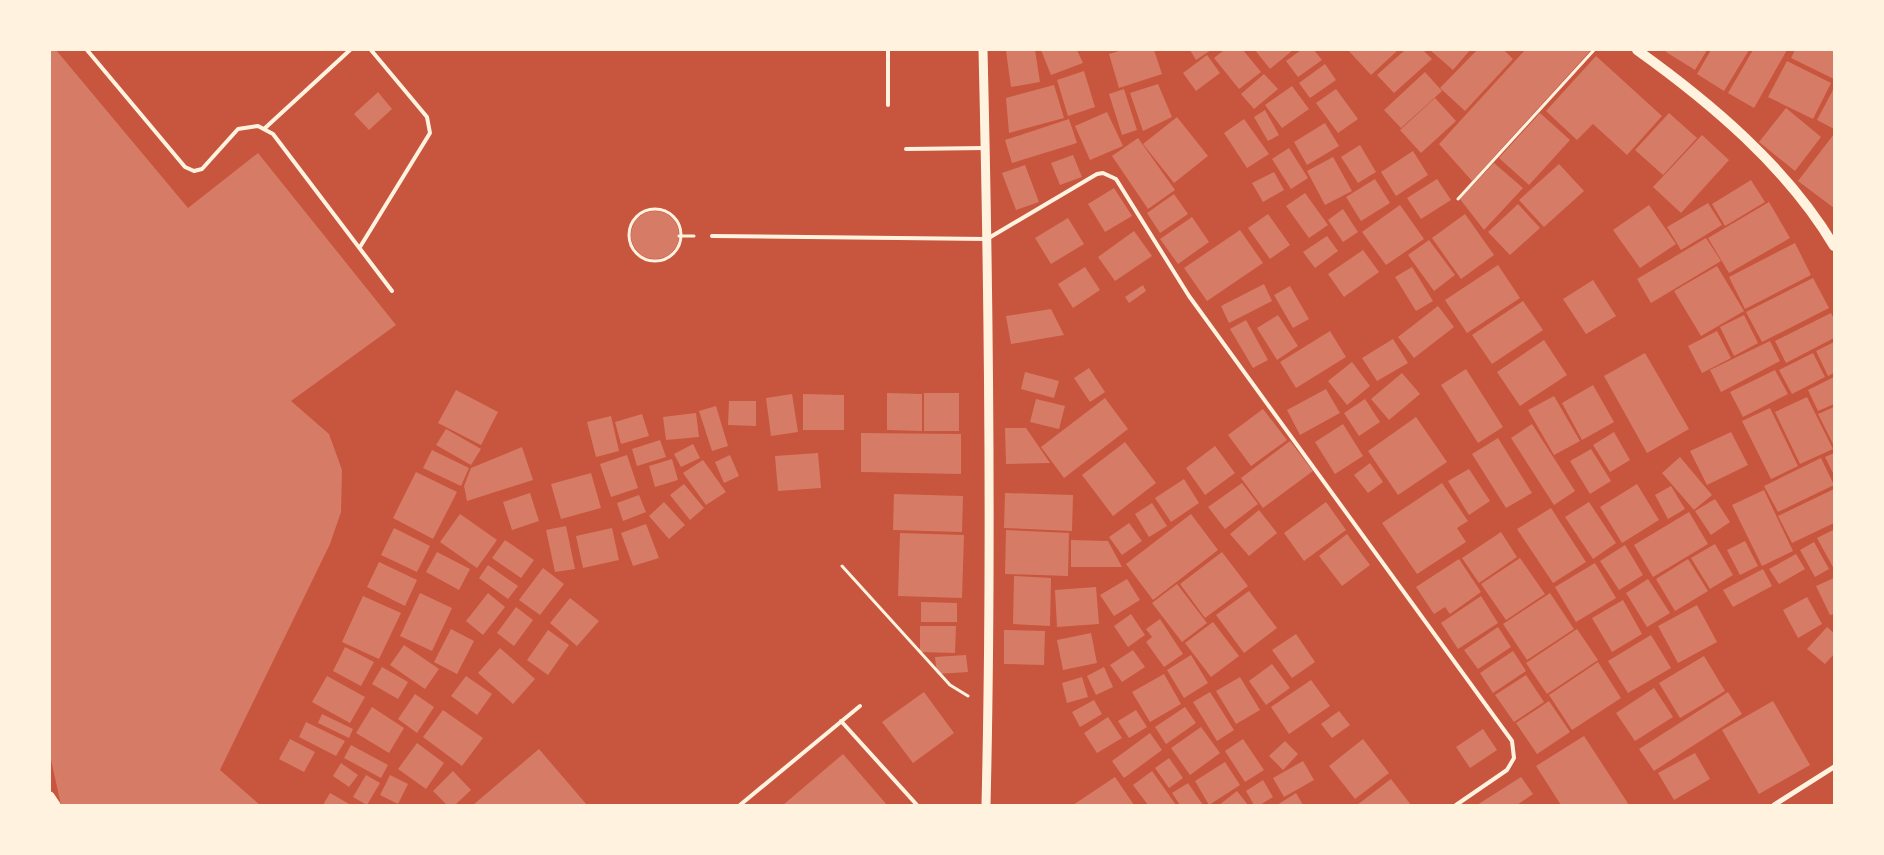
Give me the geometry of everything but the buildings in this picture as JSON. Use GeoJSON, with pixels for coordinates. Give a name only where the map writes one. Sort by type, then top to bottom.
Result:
{"type":"FeatureCollection","features":[{"type":"Feature","properties":{"kind":"main road"},"geometry":{"type":"LineString","coordinates":[[1637,50],[1679,80],[1732,127],[1779,173],[1824,228],[1834,246]]}},
{"type":"Feature","properties":{"kind":"street"},"geometry":{"type":"LineString","coordinates":[[983,50],[987,238],[988,708],[986,805]]}},
{"type":"Feature","properties":{"kind":"street"},"geometry":{"type":"LineString","coordinates":[[1774,805],[1834,767]]}},
{"type":"Feature","properties":{"kind":"street"},"geometry":{"type":"LineString","coordinates":[[50,796],[56,805]]}},
{"type":"Feature","properties":{"kind":"lane"},"geometry":{"type":"LineString","coordinates":[[87,50],[185,168],[190,170],[202,169],[238,129],[253,126],[264,129],[279,142],[392,291]]}},
{"type":"Feature","properties":{"kind":"lane"},"geometry":{"type":"LineString","coordinates":[[264,129],[350,50]]}},
{"type":"Feature","properties":{"kind":"lane"},"geometry":{"type":"LineString","coordinates":[[360,247],[378,221],[430,133],[427,117],[372,50]]}},
{"type":"Feature","properties":{"kind":"lane"},"geometry":{"type":"LineString","coordinates":[[888,50],[888,105]]}},
{"type":"Feature","properties":{"kind":"lane"},"geometry":{"type":"LineString","coordinates":[[906,149],[985,148]]}},
{"type":"Feature","properties":{"kind":"lane"},"geometry":{"type":"LineString","coordinates":[[712,236],[987,238],[1097,174],[1103,173],[1116,179],[1189,296],[1512,741],[1514,758],[1508,770],[1456,805]]}},
{"type":"Feature","properties":{"kind":"lane"},"geometry":{"type":"LineString","coordinates":[[740,805],[860,706]]}},
{"type":"Feature","properties":{"kind":"lane"},"geometry":{"type":"LineString","coordinates":[[841,722],[917,805]]}},
{"type":"Feature","properties":{"kind":"path"},"geometry":{"type":"LineString","coordinates":[[1458,199],[1594,50]]}},
{"type":"Feature","properties":{"kind":"path"},"geometry":{"type":"LineString","coordinates":[[662,210],[677,219],[680,236],[680,244],[670,258],[654,261],[638,255],[630,240],[629,231],[632,223],[644,211],[662,210]]}},
{"type":"Feature","properties":{"kind":"path"},"geometry":{"type":"LineString","coordinates":[[680,236],[701,236]]}},
{"type":"Feature","properties":{"kind":"path"},"geometry":{"type":"LineString","coordinates":[[842,566],[950,685],[988,708]]}}]}
